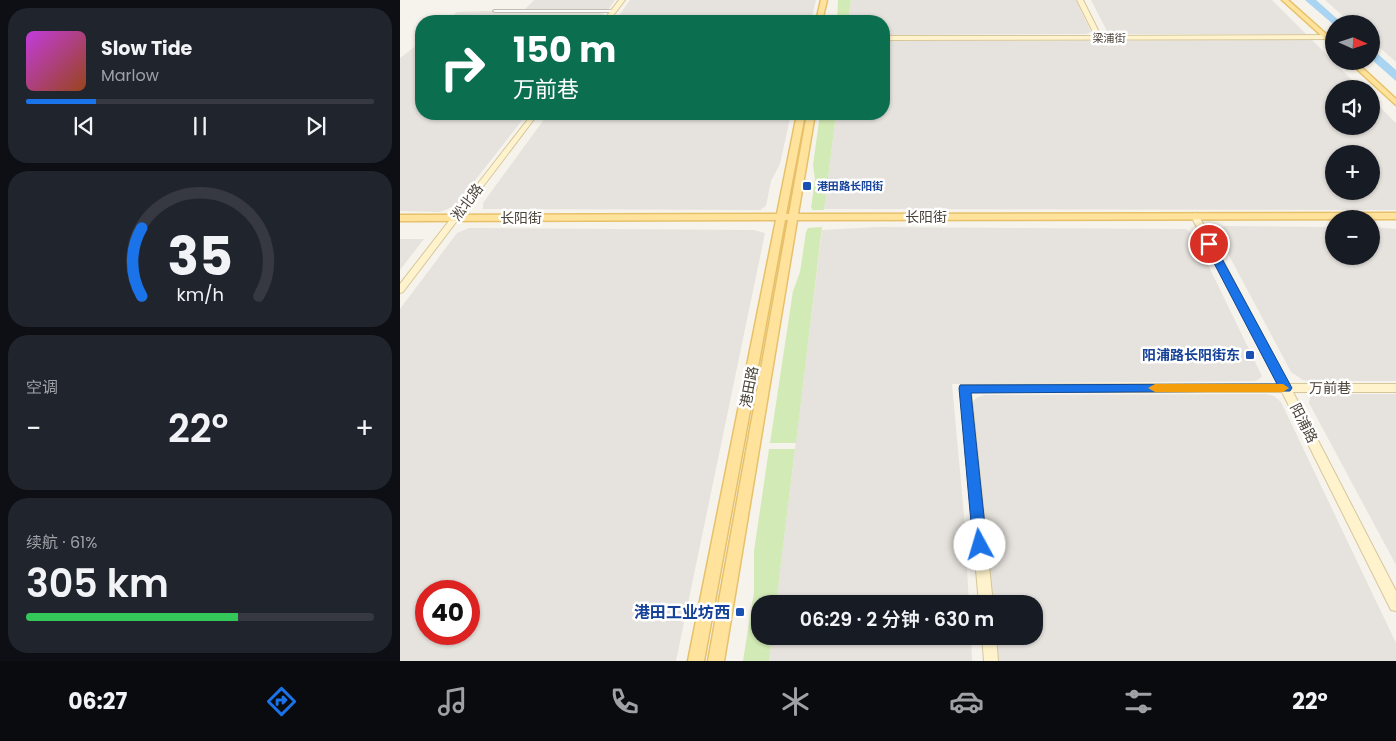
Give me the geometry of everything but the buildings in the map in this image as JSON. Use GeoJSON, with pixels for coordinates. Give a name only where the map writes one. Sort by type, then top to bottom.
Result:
{"type":"FeatureCollection","features":[{"type":"Feature","properties":{"kind":"main road"},"geometry":{"type":"LineString","coordinates":[[820,15],[824,0]]}},
{"type":"Feature","properties":{"kind":"main road"},"geometry":{"type":"LineString","coordinates":[[828,15],[831,0]]}},
{"type":"Feature","properties":{"kind":"main road"},"geometry":{"type":"LineString","coordinates":[[1285,0],[1325,36]]}},
{"type":"Feature","properties":{"kind":"main road"},"geometry":{"type":"LineString","coordinates":[[1293,0],[1325,29]]}},
{"type":"Feature","properties":{"kind":"main road"},"geometry":{"type":"LineString","coordinates":[[1361,70],[1396,103]]}},
{"type":"Feature","properties":{"kind":"main road"},"geometry":{"type":"LineString","coordinates":[[1371,70],[1396,93]]}},
{"type":"Feature","properties":{"kind":"main road","name":"港田路"},"geometry":{"type":"LineString","coordinates":[[716,661],[801,120]]}},
{"type":"Feature","properties":{"kind":"main road","name":"港田路"},"geometry":{"type":"LineString","coordinates":[[696,661],[787,219],[810,120]]}},
{"type":"Feature","properties":{"kind":"main road","name":"长阳街"},"geometry":{"type":"LineString","coordinates":[[453,221],[472,223],[787,219],[1396,216]]}},
{"type":"Feature","properties":{"kind":"main road"},"geometry":{"type":"LineString","coordinates":[[400,218],[453,221]]}},
{"type":"Feature","properties":{"kind":"main road","name":"长阳街"},"geometry":{"type":"LineString","coordinates":[[1196,218],[1325,220]]}},
{"type":"Feature","properties":{"kind":"main road"},"geometry":{"type":"LineString","coordinates":[[1380,220],[1396,220]]}},
{"type":"Feature","properties":{"kind":"main road"},"geometry":{"type":"LineString","coordinates":[[400,225],[453,221]]}},
{"type":"Feature","properties":{"kind":"street"},"geometry":{"type":"LineString","coordinates":[[611,15],[622,0]]}},
{"type":"Feature","properties":{"kind":"street"},"geometry":{"type":"LineString","coordinates":[[1080,0],[1099,38]]}},
{"type":"Feature","properties":{"kind":"street"},"geometry":{"type":"LineString","coordinates":[[495,11],[614,11]]}},
{"type":"Feature","properties":{"kind":"street","name":"梁浦街"},"geometry":{"type":"LineString","coordinates":[[890,38],[1325,37]]}},
{"type":"Feature","properties":{"kind":"street","name":"淞北路"},"geometry":{"type":"LineString","coordinates":[[400,290],[530,120]]}},
{"type":"Feature","properties":{"kind":"street","name":"阳浦路"},"geometry":{"type":"LineString","coordinates":[[1196,218],[1286,388],[1396,605]]}},
{"type":"Feature","properties":{"kind":"street","name":"万前巷"},"geometry":{"type":"LineString","coordinates":[[985,595],[965,388],[1396,388]]}},
{"type":"Feature","properties":{"kind":"street"},"geometry":{"type":"LineString","coordinates":[[990,645],[991,661]]}},
{"type":"Feature","properties":{"kind":"shaded area"},"geometry":{"type":"Polygon","coordinates":[[[534,0],[615,0],[608,10],[524,10],[534,0]]]}},
{"type":"Feature","properties":{"kind":"shaded area"},"geometry":{"type":"Polygon","coordinates":[[[630,0],[816,0],[812,15],[619,15],[630,0]]]}},
{"type":"Feature","properties":{"kind":"shaded area"},"geometry":{"type":"Polygon","coordinates":[[[851,0],[1076,0],[1091,32],[1086,34],[890,35],[890,15],[849,15],[851,0]]]}},
{"type":"Feature","properties":{"kind":"shaded area"},"geometry":{"type":"Polygon","coordinates":[[[1091,0],[1272,0],[1306,34],[1115,34],[1107,31],[1091,0]]]}},
{"type":"Feature","properties":{"kind":"shaded area"},"geometry":{"type":"Polygon","coordinates":[[[1325,0],[1396,0],[1396,62],[1380,48],[1380,15],[1342,15],[1325,0]]]}},
{"type":"Feature","properties":{"kind":"shaded area"},"geometry":{"type":"Polygon","coordinates":[[[489,11],[604,14],[454,15],[457,12],[489,11]]]}},
{"type":"Feature","properties":{"kind":"shaded area"},"geometry":{"type":"Polygon","coordinates":[[[1312,40],[1325,53],[1325,70],[1342,70],[1352,80],[1325,80],[1325,135],[1380,135],[1380,107],[1396,123],[1396,210],[824,209],[835,120],[890,120],[890,41],[1312,40]]]}},
{"type":"Feature","properties":{"kind":"shaded area"},"geometry":{"type":"Polygon","coordinates":[[[415,47],[415,120],[522,120],[455,206],[440,212],[400,211],[400,58],[415,47]]]}},
{"type":"Feature","properties":{"kind":"shaded area"},"geometry":{"type":"Polygon","coordinates":[[[544,120],[790,120],[780,164],[771,181],[766,206],[760,210],[483,209],[483,203],[544,120]]]}},
{"type":"Feature","properties":{"kind":"shaded area"},"geometry":{"type":"Polygon","coordinates":[[[1225,226],[1325,227],[1325,265],[1380,265],[1380,228],[1396,229],[1396,381],[1310,381],[1303,380],[1291,372],[1216,231],[1218,228],[1225,226]]]}},
{"type":"Feature","properties":{"kind":"shaded area"},"geometry":{"type":"Polygon","coordinates":[[[877,227],[1186,229],[1193,234],[1262,376],[1254,381],[952,384],[964,515],[968,595],[777,595],[822,230],[877,227]]]}},
{"type":"Feature","properties":{"kind":"shaded area"},"geometry":{"type":"Polygon","coordinates":[[[469,228],[754,230],[765,233],[676,661],[400,661],[400,309],[457,233],[469,228]]]}},
{"type":"Feature","properties":{"kind":"shaded area"},"geometry":{"type":"Polygon","coordinates":[[[400,239],[424,239],[400,270],[400,239]]]}},
{"type":"Feature","properties":{"kind":"shaded area"},"geometry":{"type":"Polygon","coordinates":[[[1266,394],[1274,396],[1281,402],[1396,643],[1396,661],[998,661],[996,645],[1043,645],[1043,595],[991,595],[971,404],[976,398],[984,395],[1266,394]]]}},
{"type":"Feature","properties":{"kind":"shaded area"},"geometry":{"type":"Polygon","coordinates":[[[1317,394],[1396,394],[1396,565],[1309,403],[1310,397],[1317,394]]]}},
{"type":"Feature","properties":{"kind":"shaded area"},"geometry":{"type":"Polygon","coordinates":[[[771,645],[971,645],[972,661],[769,661],[771,645]]]}},
{"type":"Feature","properties":{"kind":"green space"},"geometry":{"type":"Polygon","coordinates":[[[838,0],[851,0],[849,15],[837,15],[838,0]]]}},
{"type":"Feature","properties":{"kind":"green space"},"geometry":{"type":"Polygon","coordinates":[[[819,120],[835,120],[824,210],[813,210],[811,208],[815,179],[813,165],[819,120]]]}},
{"type":"Feature","properties":{"kind":"green space"},"geometry":{"type":"Polygon","coordinates":[[[822,227],[796,443],[770,443],[793,291],[800,272],[806,232],[808,228],[822,227]]]}},
{"type":"Feature","properties":{"kind":"green space"},"geometry":{"type":"Polygon","coordinates":[[[769,449],[795,449],[777,595],[754,595],[754,551],[769,449]]]}},
{"type":"Feature","properties":{"kind":"green space"},"geometry":{"type":"Polygon","coordinates":[[[751,611],[751,645],[771,645],[769,661],[743,661],[751,611]]]}},
{"type":"Feature","properties":{"kind":"water"},"geometry":{"type":"Polygon","coordinates":[[[1305,0],[1316,0],[1333,15],[1325,15],[1325,17],[1305,0]]]}},
{"type":"Feature","properties":{"kind":"water"},"geometry":{"type":"Polygon","coordinates":[[[1380,56],[1396,70],[1396,81],[1380,67],[1380,56]]]}},
{"type":"Feature","properties":{"kind":"slow traffic"},"geometry":{"type":"LineString","coordinates":[[1155,388],[1283,388]]}},
{"type":"Feature","properties":{"kind":"place","name":"港田路长阳街"},"geometry":{"type":"Point","coordinates":[807,186]}},
{"type":"Feature","properties":{"kind":"place","name":"阳浦路长阳街东"},"geometry":{"type":"Point","coordinates":[1250,355]}},
{"type":"Feature","properties":{"kind":"place","name":"港田工业坊西"},"geometry":{"type":"Point","coordinates":[740,612]}},
{"type":"Feature","properties":{"kind":"route"},"geometry":{"type":"LineString","coordinates":[[980,545],[965,388],[1286,388],[1209,244]]}}]}
